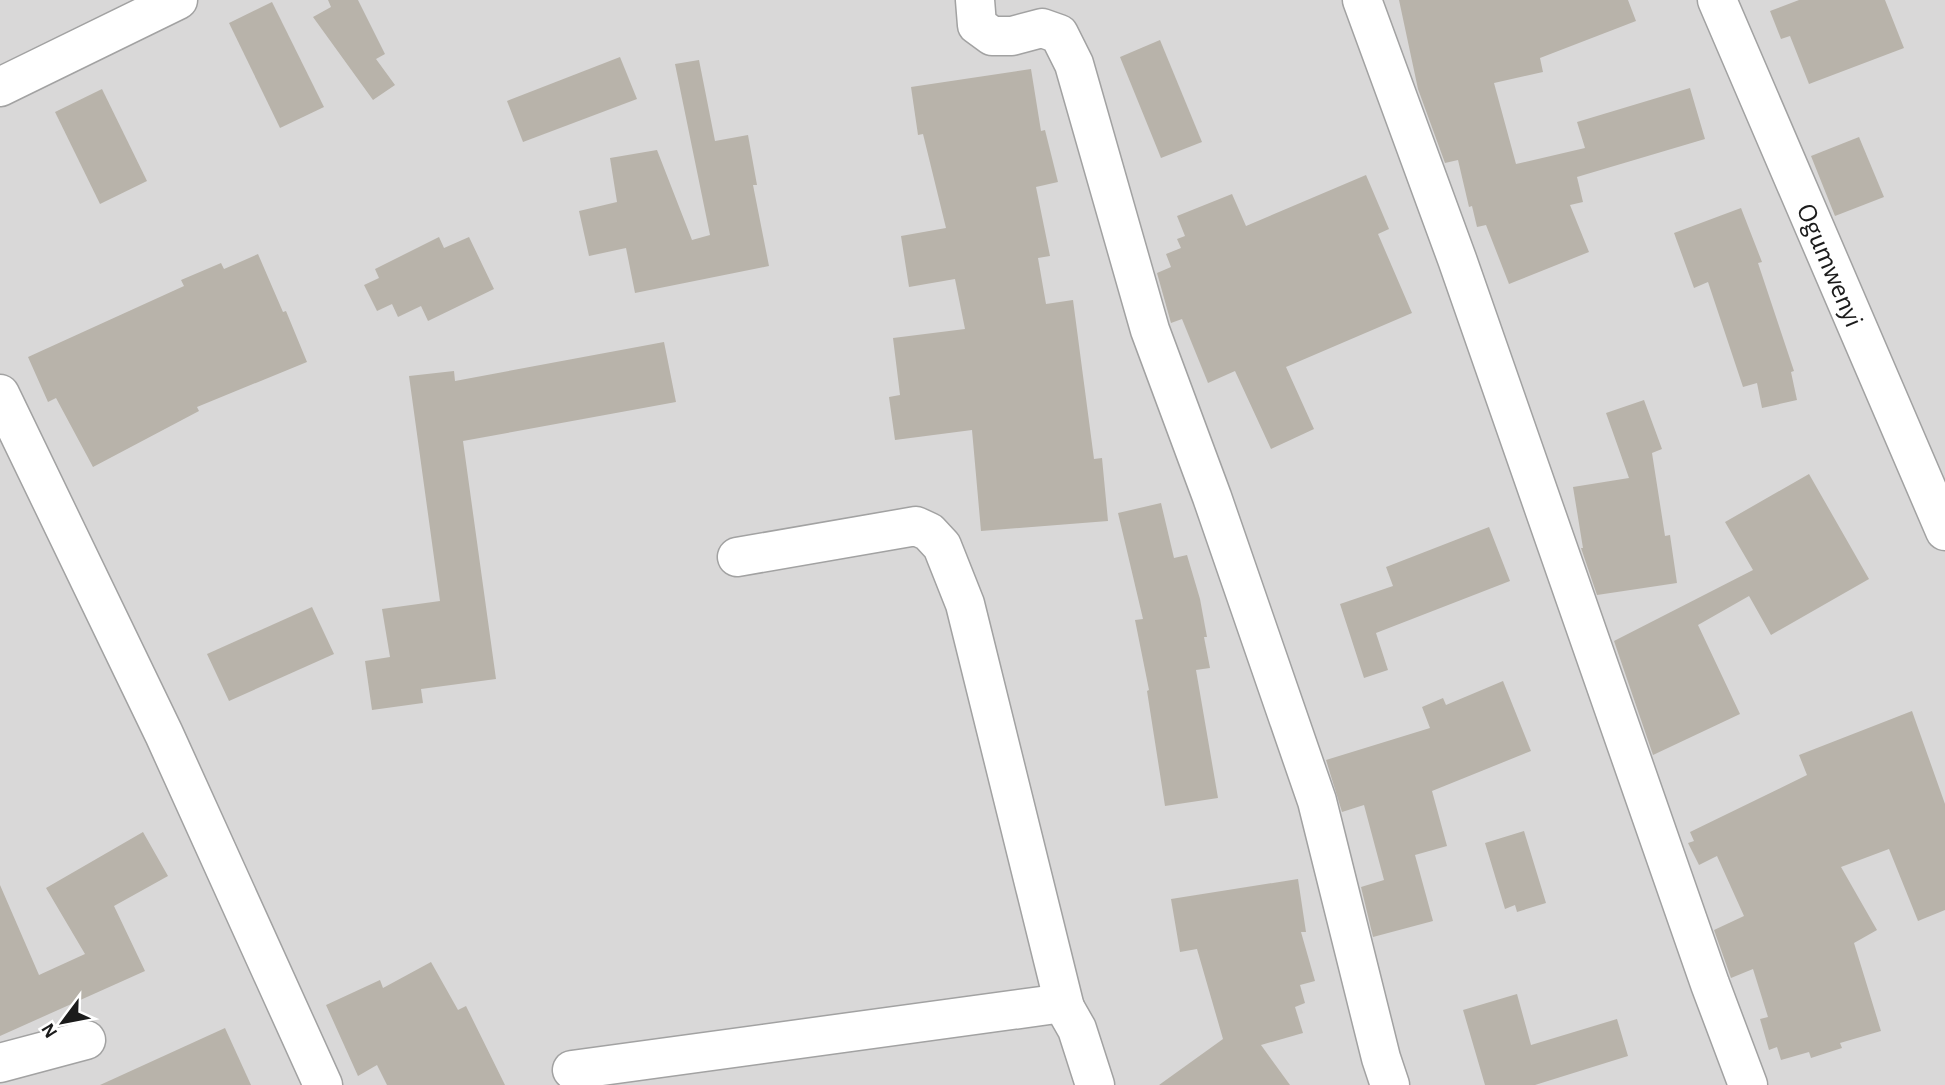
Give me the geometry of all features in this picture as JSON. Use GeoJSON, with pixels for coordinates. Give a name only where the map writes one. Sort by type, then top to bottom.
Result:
{"type":"FeatureCollection","features":[{"type":"Feature","properties":{"kind":"street"},"geometry":{"type":"LineString","coordinates":[[975,0],[978,25],[992,36],[1012,36],[1042,28],[1059,34],[1074,64],[1150,330],[1212,497],[1317,801],[1390,1085]]}},
{"type":"Feature","properties":{"kind":"street"},"geometry":{"type":"LineString","coordinates":[[1362,0],[1457,259],[1710,984],[1748,1085]]}},
{"type":"Feature","properties":{"kind":"street","name":"Ogumwenyi"},"geometry":{"type":"LineString","coordinates":[[1717,0],[1945,531]]}},
{"type":"Feature","properties":{"kind":"street"},"geometry":{"type":"LineString","coordinates":[[0,86],[170,2]]}},
{"type":"Feature","properties":{"kind":"street"},"geometry":{"type":"LineString","coordinates":[[0,394],[164,734],[323,1085]]}},
{"type":"Feature","properties":{"kind":"street"},"geometry":{"type":"LineString","coordinates":[[737,556],[916,526],[929,532],[942,546],[965,604],[1065,1008],[1077,1030],[1095,1085]]}},
{"type":"Feature","properties":{"kind":"street"},"geometry":{"type":"LineString","coordinates":[[572,1070],[1056,1004],[1065,1008]]}},
{"type":"Feature","properties":{"kind":"street"},"geometry":{"type":"LineString","coordinates":[[0,1063],[86,1040]]}},
{"type":"Feature","properties":{"kind":"shaded area"},"geometry":{"type":"Polygon","coordinates":[[[0,0],[1945,0],[1945,1085],[0,1085],[0,0]]]}},
{"type":"Feature","properties":{"kind":"building"},"geometry":{"type":"Polygon","coordinates":[[[328,0],[358,0],[385,54],[376,59],[395,85],[373,100],[313,17],[331,7],[328,0]]]}},
{"type":"Feature","properties":{"kind":"building"},"geometry":{"type":"Polygon","coordinates":[[[1399,0],[1628,0],[1636,21],[1540,58],[1543,72],[1494,83],[1516,164],[1585,148],[1577,122],[1690,88],[1705,139],[1577,177],[1583,202],[1570,205],[1589,252],[1509,284],[1486,225],[1477,227],[1472,206],[1469,207],[1458,160],[1445,163],[1418,89],[1399,0]]]}},
{"type":"Feature","properties":{"kind":"building"},"geometry":{"type":"Polygon","coordinates":[[[1799,0],[1885,0],[1904,48],[1809,84],[1790,36],[1781,39],[1770,11],[1799,0]]]}},
{"type":"Feature","properties":{"kind":"building"},"geometry":{"type":"Polygon","coordinates":[[[272,2],[324,107],[280,128],[229,23],[272,2]]]}},
{"type":"Feature","properties":{"kind":"building"},"geometry":{"type":"Polygon","coordinates":[[[1160,40],[1202,142],[1161,158],[1120,57],[1160,40]]]}},
{"type":"Feature","properties":{"kind":"building"},"geometry":{"type":"Polygon","coordinates":[[[620,57],[637,99],[523,142],[507,101],[620,57]]]}},
{"type":"Feature","properties":{"kind":"building"},"geometry":{"type":"Polygon","coordinates":[[[699,60],[715,141],[748,135],[757,185],[753,185],[769,266],[635,293],[626,248],[589,256],[579,211],[617,202],[610,158],[657,150],[692,240],[710,235],[675,64],[699,60]]]}},
{"type":"Feature","properties":{"kind":"building"},"geometry":{"type":"Polygon","coordinates":[[[1031,69],[1041,131],[1045,130],[1058,182],[1036,187],[1050,256],[1038,258],[1046,304],[1073,300],[1094,459],[1102,458],[1108,521],[981,531],[972,430],[895,440],[889,397],[900,395],[893,338],[965,329],[955,279],[909,287],[901,236],[946,228],[923,134],[918,135],[911,87],[1031,69]]]}},
{"type":"Feature","properties":{"kind":"building"},"geometry":{"type":"Polygon","coordinates":[[[102,89],[147,181],[100,204],[55,112],[102,89]]]}},
{"type":"Feature","properties":{"kind":"building"},"geometry":{"type":"Polygon","coordinates":[[[1859,137],[1884,197],[1835,216],[1811,156],[1859,137]]]}},
{"type":"Feature","properties":{"kind":"building"},"geometry":{"type":"Polygon","coordinates":[[[1366,175],[1389,229],[1378,234],[1412,313],[1286,367],[1314,429],[1271,449],[1235,371],[1208,383],[1182,319],[1171,323],[1157,273],[1171,267],[1166,254],[1181,248],[1177,239],[1185,236],[1177,216],[1232,194],[1246,226],[1366,175]]]}},
{"type":"Feature","properties":{"kind":"building"},"geometry":{"type":"Polygon","coordinates":[[[1741,208],[1762,262],[1758,263],[1794,371],[1791,372],[1797,400],[1762,408],[1757,383],[1743,387],[1708,282],[1694,288],[1674,233],[1741,208]]]}},
{"type":"Feature","properties":{"kind":"building"},"geometry":{"type":"Polygon","coordinates":[[[439,237],[444,248],[469,237],[494,289],[428,321],[421,306],[398,317],[392,304],[377,311],[364,285],[379,278],[375,269],[439,237]]]}},
{"type":"Feature","properties":{"kind":"building"},"geometry":{"type":"Polygon","coordinates":[[[258,254],[307,362],[197,407],[199,411],[93,467],[56,398],[48,402],[28,357],[184,286],[181,280],[221,263],[224,269],[258,254]]]}},
{"type":"Feature","properties":{"kind":"building"},"geometry":{"type":"Polygon","coordinates":[[[664,342],[676,402],[463,441],[496,679],[421,689],[423,703],[372,710],[365,661],[390,657],[382,609],[440,601],[409,376],[454,371],[455,381],[664,342]]]}},
{"type":"Feature","properties":{"kind":"building"},"geometry":{"type":"Polygon","coordinates":[[[1644,400],[1662,449],[1652,453],[1665,536],[1670,535],[1677,583],[1597,595],[1581,548],[1573,487],[1629,478],[1606,413],[1644,400]]]}},
{"type":"Feature","properties":{"kind":"building"},"geometry":{"type":"Polygon","coordinates":[[[1809,474],[1869,579],[1771,635],[1749,596],[1698,625],[1740,714],[1653,755],[1614,641],[1753,570],[1725,522],[1809,474]]]}},
{"type":"Feature","properties":{"kind":"building"},"geometry":{"type":"Polygon","coordinates":[[[1161,503],[1174,558],[1187,555],[1200,599],[1210,668],[1196,670],[1218,798],[1165,806],[1147,691],[1149,690],[1135,620],[1143,619],[1118,513],[1161,503]]]}},
{"type":"Feature","properties":{"kind":"building"},"geometry":{"type":"Polygon","coordinates":[[[1489,527],[1510,581],[1376,633],[1388,670],[1364,678],[1340,604],[1393,586],[1386,567],[1489,527]]]}},
{"type":"Feature","properties":{"kind":"building"},"geometry":{"type":"Polygon","coordinates":[[[312,607],[334,654],[229,701],[207,654],[312,607]]]}},
{"type":"Feature","properties":{"kind":"building"},"geometry":{"type":"Polygon","coordinates":[[[1503,681],[1531,751],[1432,791],[1447,846],[1415,855],[1433,921],[1373,937],[1361,887],[1384,880],[1364,805],[1342,812],[1326,760],[1430,728],[1422,707],[1443,698],[1446,705],[1503,681]]]}},
{"type":"Feature","properties":{"kind":"building"},"geometry":{"type":"Polygon","coordinates":[[[1912,711],[1945,804],[1945,910],[1918,921],[1889,849],[1841,867],[1877,930],[1854,943],[1881,1031],[1840,1043],[1842,1048],[1811,1058],[1809,1052],[1781,1060],[1777,1047],[1769,1050],[1760,1019],[1768,1017],[1753,969],[1731,978],[1714,930],[1744,916],[1717,856],[1699,865],[1688,843],[1694,841],[1690,832],[1807,775],[1799,755],[1912,711]]]}},
{"type":"Feature","properties":{"kind":"building"},"geometry":{"type":"Polygon","coordinates":[[[1524,831],[1546,903],[1517,912],[1515,905],[1505,909],[1485,843],[1524,831]]]}},
{"type":"Feature","properties":{"kind":"building"},"geometry":{"type":"Polygon","coordinates":[[[143,832],[168,876],[114,906],[145,971],[0,1036],[0,885],[39,975],[85,954],[46,888],[143,832]]]}},
{"type":"Feature","properties":{"kind":"building"},"geometry":{"type":"Polygon","coordinates":[[[1298,879],[1306,932],[1301,932],[1315,981],[1300,985],[1305,1003],[1295,1007],[1303,1033],[1261,1045],[1290,1085],[1159,1085],[1223,1039],[1197,949],[1180,952],[1171,899],[1298,879]]]}},
{"type":"Feature","properties":{"kind":"building"},"geometry":{"type":"Polygon","coordinates":[[[431,962],[458,1010],[466,1006],[505,1085],[387,1085],[377,1065],[358,1076],[326,1005],[380,980],[383,988],[431,962]]]}},
{"type":"Feature","properties":{"kind":"building"},"geometry":{"type":"Polygon","coordinates":[[[1517,994],[1531,1045],[1617,1019],[1628,1056],[1535,1085],[1485,1085],[1463,1010],[1517,994]]]}},
{"type":"Feature","properties":{"kind":"building"},"geometry":{"type":"Polygon","coordinates":[[[225,1028],[251,1085],[100,1085],[225,1028]]]}}]}
